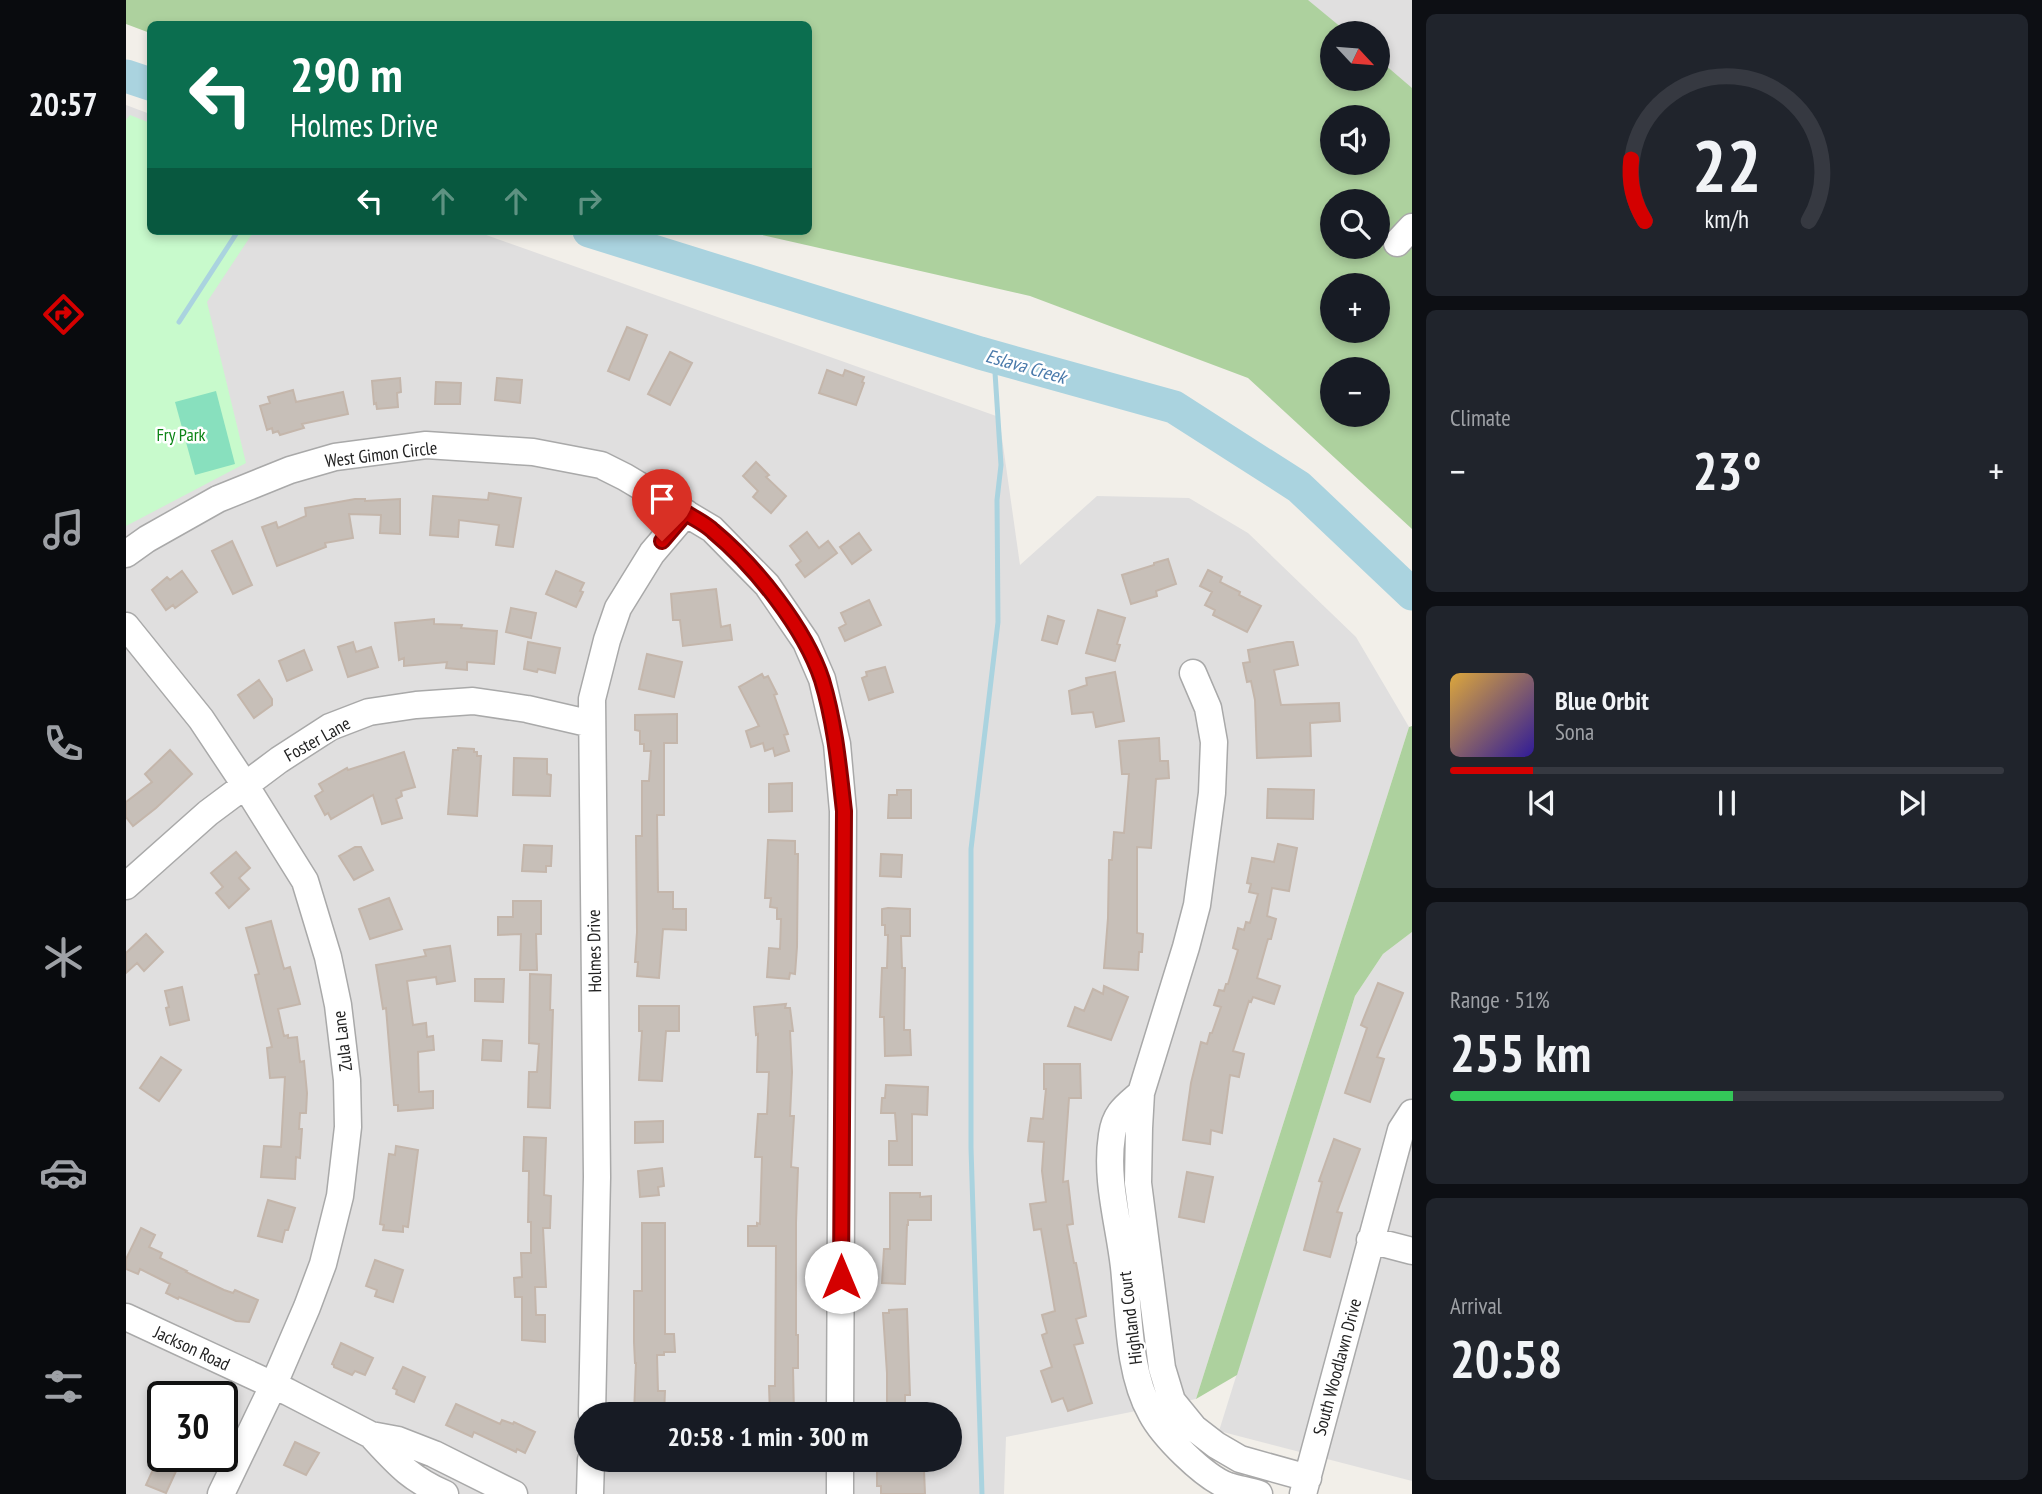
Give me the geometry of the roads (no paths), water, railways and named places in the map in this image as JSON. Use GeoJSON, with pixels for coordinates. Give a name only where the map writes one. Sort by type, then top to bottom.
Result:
{"type":"FeatureCollection","features":[{"type":"Feature","properties":{"kind":"street","name":"West Gimon Circle"},"geometry":{"type":"LineString","coordinates":[[126,554],[218,499],[290,470],[335,457],[426,445],[533,452],[601,465],[712,529],[767,585],[806,642],[822,679],[837,744],[844,811],[840,1402]]}},
{"type":"Feature","properties":{"kind":"street","name":"Holmes Drive"},"geometry":{"type":"LineString","coordinates":[[592,1402],[597,1177],[592,699],[618,608],[652,552],[686,513]]}},
{"type":"Feature","properties":{"kind":"street","name":"Zula Lane"},"geometry":{"type":"LineString","coordinates":[[126,626],[201,719],[304,881],[328,957],[338,1006],[347,1080],[348,1127],[340,1196],[323,1264],[273,1386],[221,1494]]}},
{"type":"Feature","properties":{"kind":"street","name":"Highland Court"},"geometry":{"type":"LineString","coordinates":[[1193,673],[1208,708],[1214,742],[1212,793],[1197,905],[1141,1093],[1138,1184],[1162,1368],[1172,1401],[1194,1428],[1240,1459],[1305,1486]]}},
{"type":"Feature","properties":{"kind":"street","name":"Foster Lane"},"geometry":{"type":"LineString","coordinates":[[126,886],[208,813],[279,760],[330,727],[369,712],[473,701],[527,709],[592,724]]}},
{"type":"Feature","properties":{"kind":"street","name":"Highland Court"},"geometry":{"type":"LineString","coordinates":[[1141,1093],[1117,1115],[1112,1134],[1109,1171],[1124,1265],[1138,1385],[1152,1415],[1182,1451],[1205,1472],[1226,1485],[1259,1494]]}},
{"type":"Feature","properties":{"kind":"street","name":"South Woodlawn Drive"},"geometry":{"type":"LineString","coordinates":[[1305,1486],[1401,1130],[1412,1113]]}},
{"type":"Feature","properties":{"kind":"street"},"geometry":{"type":"LineString","coordinates":[[1370,1240],[1412,1251]]}},
{"type":"Feature","properties":{"kind":"street","name":"Jackson Road"},"geometry":{"type":"LineString","coordinates":[[126,1317],[371,1435],[398,1440],[434,1454],[514,1494]]}},
{"type":"Feature","properties":{"kind":"street","name":"Jackson Road"},"geometry":{"type":"LineString","coordinates":[[371,1435],[404,1470],[422,1483],[445,1494]]}},
{"type":"Feature","properties":{"kind":"street"},"geometry":{"type":"LineString","coordinates":[[590,1494],[591,1472]]}},
{"type":"Feature","properties":{"kind":"street"},"geometry":{"type":"LineString","coordinates":[[839,1494],[840,1472]]}},
{"type":"Feature","properties":{"kind":"waterway","name":"Eslava Creek"},"geometry":{"type":"LineString","coordinates":[[126,76],[147,83]]}},
{"type":"Feature","properties":{"kind":"waterway"},"geometry":{"type":"LineString","coordinates":[[179,322],[235,235]]}},
{"type":"Feature","properties":{"kind":"waterway","name":"Eslava Creek"},"geometry":{"type":"LineString","coordinates":[[602,235],[980,353],[1174,407],[1299,487],[1412,594]]}},
{"type":"Feature","properties":{"kind":"waterway"},"geometry":{"type":"LineString","coordinates":[[982,1494],[971,1148],[971,849],[998,622],[997,500],[1001,465],[994,357]]}},
{"type":"Feature","properties":{"kind":"park label","name":"Fry Park"},"geometry":{"type":"Point","coordinates":[181,434]}}]}
